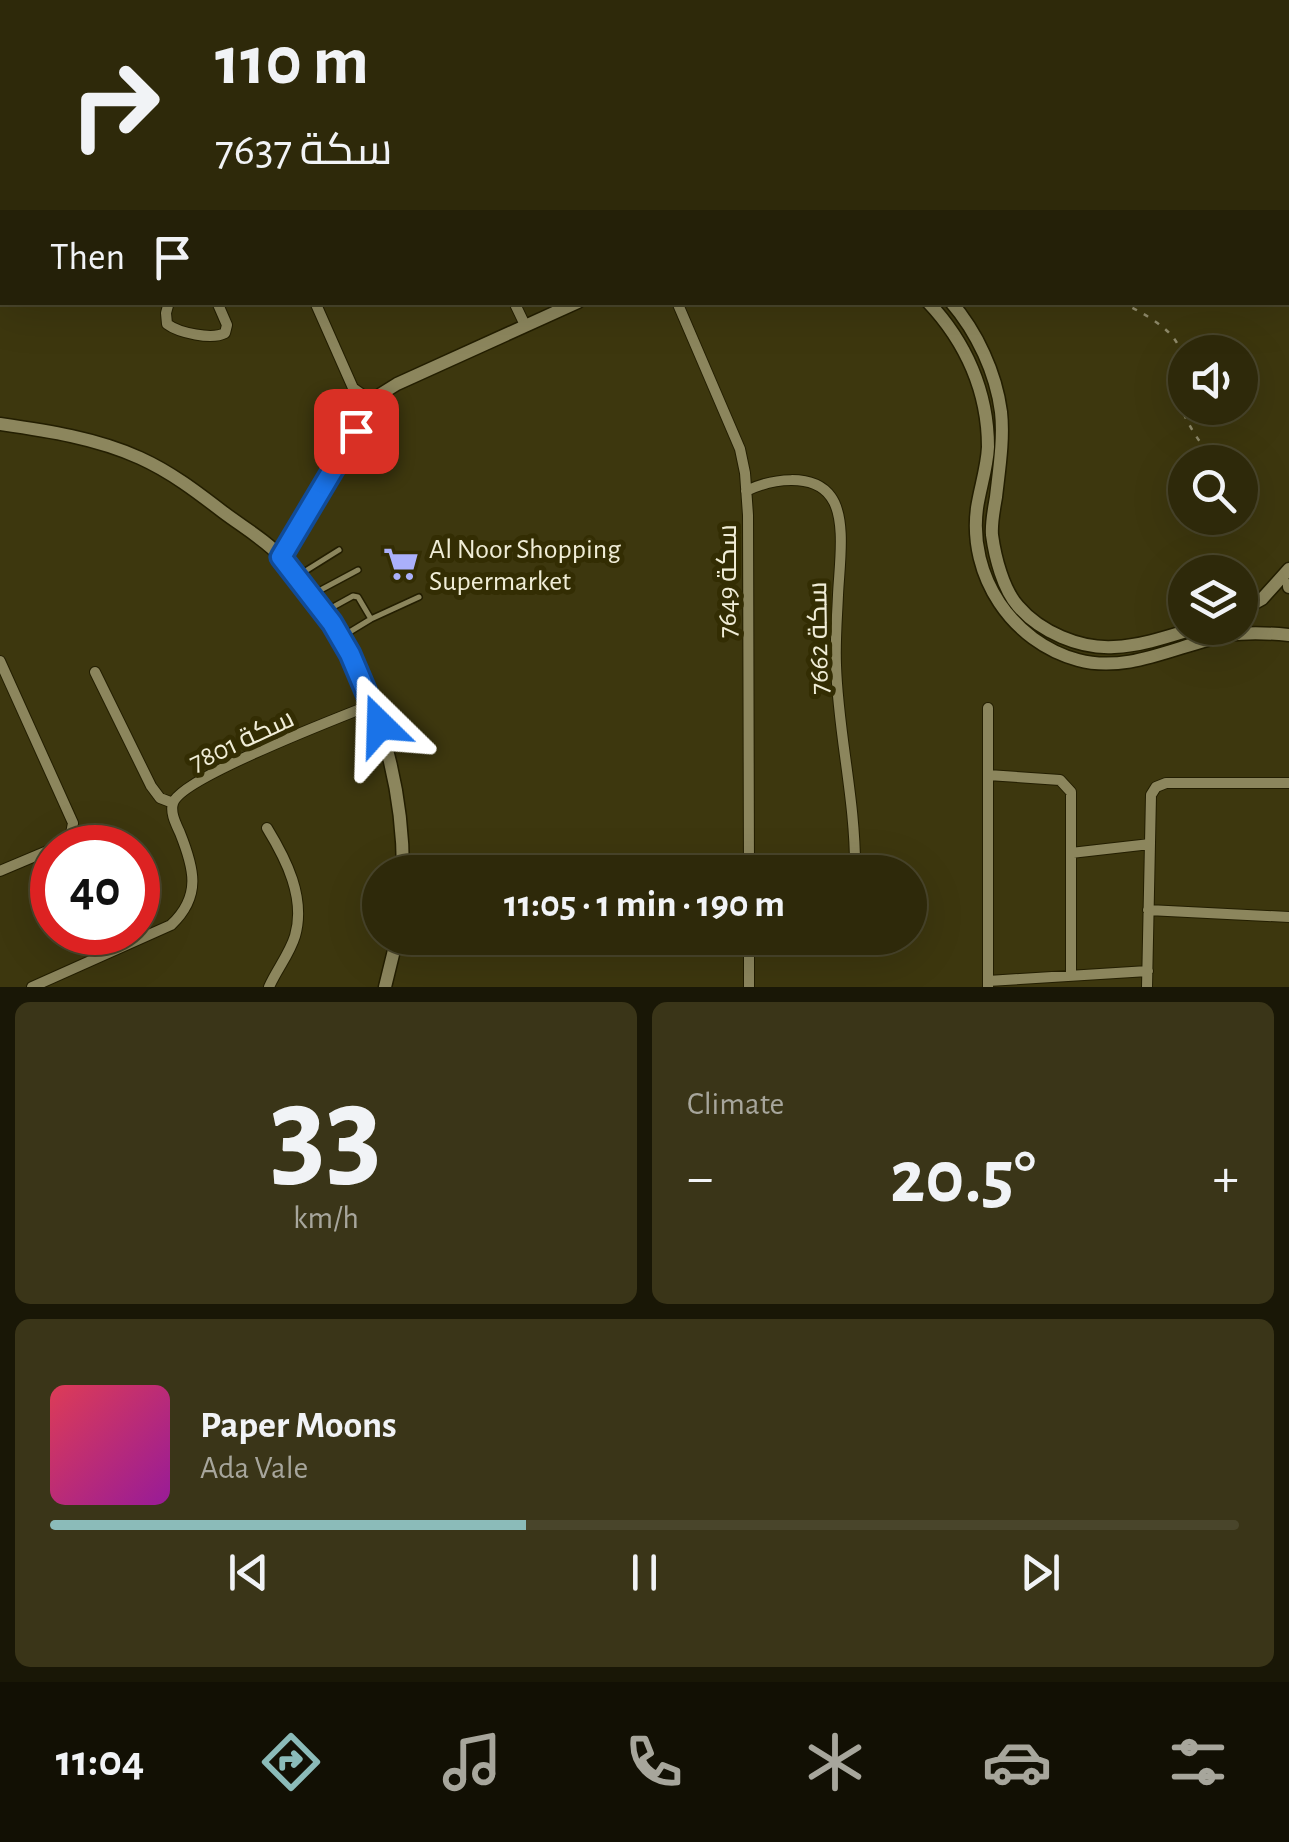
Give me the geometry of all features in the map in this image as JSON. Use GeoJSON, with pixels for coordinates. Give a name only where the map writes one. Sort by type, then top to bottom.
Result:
{"type":"FeatureCollection","features":[{"type":"Feature","properties":{"kind":"street"},"geometry":{"type":"LineString","coordinates":[[167,305],[166,324],[173,329],[216,338],[226,334],[227,326],[218,305]]}},
{"type":"Feature","properties":{"kind":"street"},"geometry":{"type":"LineString","coordinates":[[316,305],[353,388],[373,402]]}},
{"type":"Feature","properties":{"kind":"street"},"geometry":{"type":"LineString","coordinates":[[515,305],[524,325]]}},
{"type":"Feature","properties":{"kind":"street"},"geometry":{"type":"LineString","coordinates":[[281,557],[373,402],[382,394],[571,305]]}},
{"type":"Feature","properties":{"kind":"street","name":"سكة 7649"},"geometry":{"type":"LineString","coordinates":[[678,305],[740,449],[746,473],[749,855]]}},
{"type":"Feature","properties":{"kind":"street"},"geometry":{"type":"LineString","coordinates":[[931,305],[950,326],[968,356],[978,384],[988,448],[977,508],[977,542],[983,574],[1010,618],[1051,649],[1080,661],[1112,663],[1228,636],[1289,635]]}},
{"type":"Feature","properties":{"kind":"street"},"geometry":{"type":"LineString","coordinates":[[953,305],[978,341],[991,370],[1001,413],[992,533],[1005,583],[1018,606],[1062,637],[1086,646],[1114,647],[1168,635]]}},
{"type":"Feature","properties":{"kind":"street"},"geometry":{"type":"LineString","coordinates":[[0,424],[107,445],[140,458],[186,483],[281,557],[324,612],[373,704],[388,750],[403,855]]}},
{"type":"Feature","properties":{"kind":"street","name":"سكة 7662"},"geometry":{"type":"LineString","coordinates":[[746,491],[763,482],[796,480],[818,483],[833,499],[840,525],[836,665],[851,790],[853,855]]}},
{"type":"Feature","properties":{"kind":"street"},"geometry":{"type":"LineString","coordinates":[[1258,601],[1289,569]]}},
{"type":"Feature","properties":{"kind":"street"},"geometry":{"type":"LineString","coordinates":[[0,660],[73,825]]}},
{"type":"Feature","properties":{"kind":"street"},"geometry":{"type":"LineString","coordinates":[[95,672],[151,786],[160,798],[173,803]]}},
{"type":"Feature","properties":{"kind":"street","name":"سكة 7801"},"geometry":{"type":"LineString","coordinates":[[33,987],[171,925],[180,916],[193,891],[190,860],[173,818],[173,803],[181,793],[208,775],[373,704]]}},
{"type":"Feature","properties":{"kind":"street"},"geometry":{"type":"LineString","coordinates":[[988,708],[988,984],[1148,971]]}},
{"type":"Feature","properties":{"kind":"street"},"geometry":{"type":"LineString","coordinates":[[988,776],[1060,780],[1071,792],[1071,976]]}},
{"type":"Feature","properties":{"kind":"street"},"geometry":{"type":"LineString","coordinates":[[1147,987],[1150,795],[1166,783],[1289,782]]}},
{"type":"Feature","properties":{"kind":"street"},"geometry":{"type":"LineString","coordinates":[[267,828],[287,860],[297,911],[295,936],[268,987]]}},
{"type":"Feature","properties":{"kind":"street"},"geometry":{"type":"LineString","coordinates":[[1071,853],[1150,844]]}},
{"type":"Feature","properties":{"kind":"street"},"geometry":{"type":"LineString","coordinates":[[0,871],[30,858]]}},
{"type":"Feature","properties":{"kind":"street"},"geometry":{"type":"LineString","coordinates":[[1148,910],[1289,917]]}},
{"type":"Feature","properties":{"kind":"street"},"geometry":{"type":"LineString","coordinates":[[385,987],[393,955]]}},
{"type":"Feature","properties":{"kind":"street"},"geometry":{"type":"LineString","coordinates":[[749,955],[749,987]]}},
{"type":"Feature","properties":{"kind":"lane"},"geometry":{"type":"LineString","coordinates":[[296,576],[339,550]]}},
{"type":"Feature","properties":{"kind":"lane"},"geometry":{"type":"LineString","coordinates":[[312,595],[358,570]]}},
{"type":"Feature","properties":{"kind":"lane"},"geometry":{"type":"LineString","coordinates":[[324,612],[353,596],[358,597],[371,619]]}},
{"type":"Feature","properties":{"kind":"lane"},"geometry":{"type":"LineString","coordinates":[[340,638],[419,597]]}},
{"type":"Feature","properties":{"kind":"path"},"geometry":{"type":"LineString","coordinates":[[1127,305],[1146,314],[1176,339],[1180,352],[1176,392],[1182,411],[1204,445]]}},
{"type":"Feature","properties":{"kind":"place","name":"Al Noor Shopping Supermarket"},"geometry":{"type":"Point","coordinates":[401,564]}},
{"type":"Feature","properties":{"kind":"route"},"geometry":{"type":"LineString","coordinates":[[356,431],[281,557],[332,623],[350,654],[380,725]]}}]}
